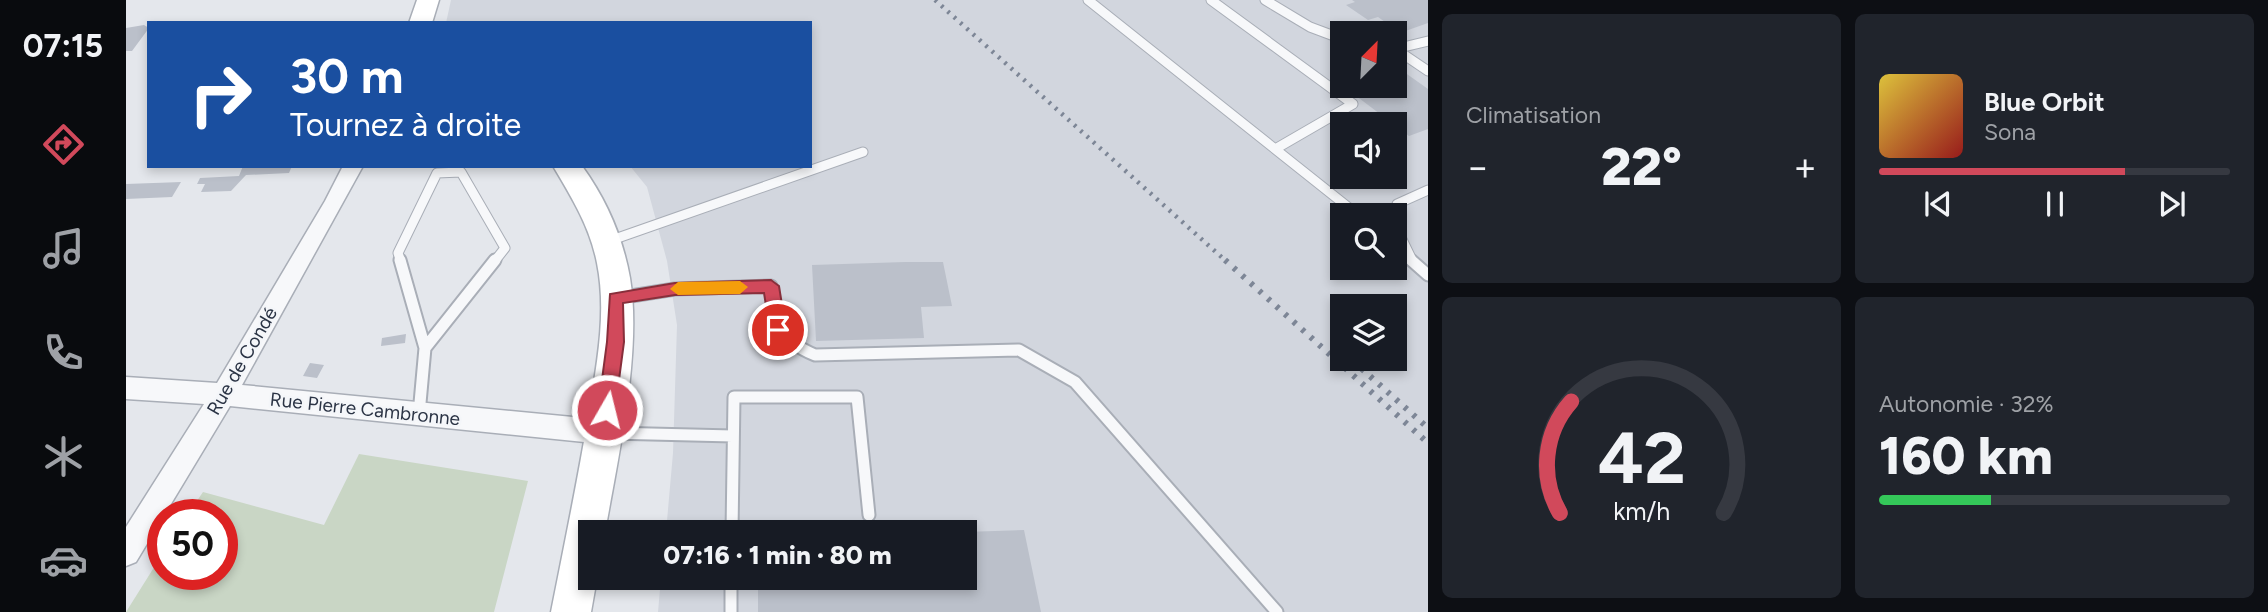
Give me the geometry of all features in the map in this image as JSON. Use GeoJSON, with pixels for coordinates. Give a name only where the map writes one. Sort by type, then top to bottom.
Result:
{"type":"FeatureCollection","features":[{"type":"Feature","properties":{"kind":"main road"},"geometry":{"type":"LineString","coordinates":[[421,21],[428,0]]}},
{"type":"Feature","properties":{"kind":"main road"},"geometry":{"type":"LineString","coordinates":[[568,168],[584,189],[606,242],[612,265],[616,342],[604,432],[570,612]]}},
{"type":"Feature","properties":{"kind":"street","name":"Rue de Condé"},"geometry":{"type":"LineString","coordinates":[[126,552],[224,394],[334,205],[352,168]]}},
{"type":"Feature","properties":{"kind":"street","name":"Rue Pierre Cambronne"},"geometry":{"type":"LineString","coordinates":[[126,388],[224,394],[604,432]]}},
{"type":"Feature","properties":{"kind":"lane"},"geometry":{"type":"LineString","coordinates":[[1088,0],[1343,203]]}},
{"type":"Feature","properties":{"kind":"lane"},"geometry":{"type":"LineString","coordinates":[[1211,0],[1353,104],[1277,148]]}},
{"type":"Feature","properties":{"kind":"lane"},"geometry":{"type":"LineString","coordinates":[[1265,0],[1310,27],[1330,34]]}},
{"type":"Feature","properties":{"kind":"lane"},"geometry":{"type":"LineString","coordinates":[[1407,47],[1428,41]]}},
{"type":"Feature","properties":{"kind":"lane"},"geometry":{"type":"LineString","coordinates":[[1407,57],[1428,71]]}},
{"type":"Feature","properties":{"kind":"lane"},"geometry":{"type":"LineString","coordinates":[[606,242],[863,152]]}},
{"type":"Feature","properties":{"kind":"lane"},"geometry":{"type":"LineString","coordinates":[[419,414],[425,348],[398,253],[437,173],[461,172],[505,248],[425,348]]}},
{"type":"Feature","properties":{"kind":"lane"},"geometry":{"type":"LineString","coordinates":[[1412,260],[1396,227],[1397,204],[1428,190]]}},
{"type":"Feature","properties":{"kind":"lane"},"geometry":{"type":"LineString","coordinates":[[1407,256],[1428,275]]}},
{"type":"Feature","properties":{"kind":"lane"},"geometry":{"type":"LineString","coordinates":[[615,298],[675,289],[771,286],[778,330],[798,349],[815,355],[1019,350],[1075,382],[1278,612]]}},
{"type":"Feature","properties":{"kind":"lane"},"geometry":{"type":"LineString","coordinates":[[732,520],[734,397],[857,397],[869,515]]}},
{"type":"Feature","properties":{"kind":"lane"},"geometry":{"type":"LineString","coordinates":[[604,432],[733,436]]}},
{"type":"Feature","properties":{"kind":"lane"},"geometry":{"type":"LineString","coordinates":[[731,590],[731,612]]}},
{"type":"Feature","properties":{"kind":"shaded area"},"geometry":{"type":"Polygon","coordinates":[[[451,0],[1428,0],[1428,612],[658,612],[660,590],[977,590],[977,520],[667,520],[673,453],[677,325],[667,261],[647,187],[632,168],[812,168],[812,21],[446,21],[451,0]]]}},
{"type":"Feature","properties":{"kind":"green space"},"geometry":{"type":"Polygon","coordinates":[[[359,454],[528,481],[494,612],[126,612],[147,579],[147,590],[238,590],[238,502],[324,525],[359,454]]]}},
{"type":"Feature","properties":{"kind":"green space"},"geometry":{"type":"Polygon","coordinates":[[[203,492],[229,499],[198,499],[203,492]]]}},
{"type":"Feature","properties":{"kind":"building"},"geometry":{"type":"Polygon","coordinates":[[[1352,0],[1428,0],[1428,23],[1407,30],[1407,21],[1384,21],[1378,17],[1368,20],[1346,5],[1355,2],[1352,0]]]}},
{"type":"Feature","properties":{"kind":"building"},"geometry":{"type":"Polygon","coordinates":[[[147,27],[132,51],[126,51],[126,28],[147,27]]]}},
{"type":"Feature","properties":{"kind":"building"},"geometry":{"type":"Polygon","coordinates":[[[1407,74],[1428,89],[1428,129],[1409,136],[1407,112],[1377,112],[1359,98],[1407,98],[1407,74]]]}},
{"type":"Feature","properties":{"kind":"building"},"geometry":{"type":"Polygon","coordinates":[[[242,168],[291,168],[289,173],[246,175],[231,191],[201,192],[205,184],[197,184],[200,178],[239,176],[242,168]]]}},
{"type":"Feature","properties":{"kind":"building"},"geometry":{"type":"Polygon","coordinates":[[[181,182],[172,197],[126,199],[126,184],[181,182]]]}},
{"type":"Feature","properties":{"kind":"building"},"geometry":{"type":"Polygon","coordinates":[[[943,262],[952,306],[921,307],[924,338],[816,341],[812,265],[943,262]]]}},
{"type":"Feature","properties":{"kind":"building"},"geometry":{"type":"Polygon","coordinates":[[[406,334],[405,343],[381,346],[382,338],[406,334]]]}},
{"type":"Feature","properties":{"kind":"building"},"geometry":{"type":"Polygon","coordinates":[[[310,363],[324,365],[317,378],[303,376],[310,363]]]}},
{"type":"Feature","properties":{"kind":"building"},"geometry":{"type":"Polygon","coordinates":[[[1024,530],[1041,612],[758,612],[758,590],[977,590],[977,532],[1024,530]]]}},
{"type":"Feature","properties":{"kind":"railway"},"geometry":{"type":"LineString","coordinates":[[935,0],[1227,262]]}},
{"type":"Feature","properties":{"kind":"railway"},"geometry":{"type":"LineString","coordinates":[[1225,260],[1428,443]]}},
{"type":"Feature","properties":{"kind":"railway"},"geometry":{"type":"LineString","coordinates":[[1364,371],[1428,428]]}},
{"type":"Feature","properties":{"kind":"slow traffic"},"geometry":{"type":"LineString","coordinates":[[678,289],[740,287]]}},
{"type":"Feature","properties":{"kind":"route"},"geometry":{"type":"LineString","coordinates":[[607,410],[616,342],[615,298],[675,289],[771,286],[778,330]]}}]}
